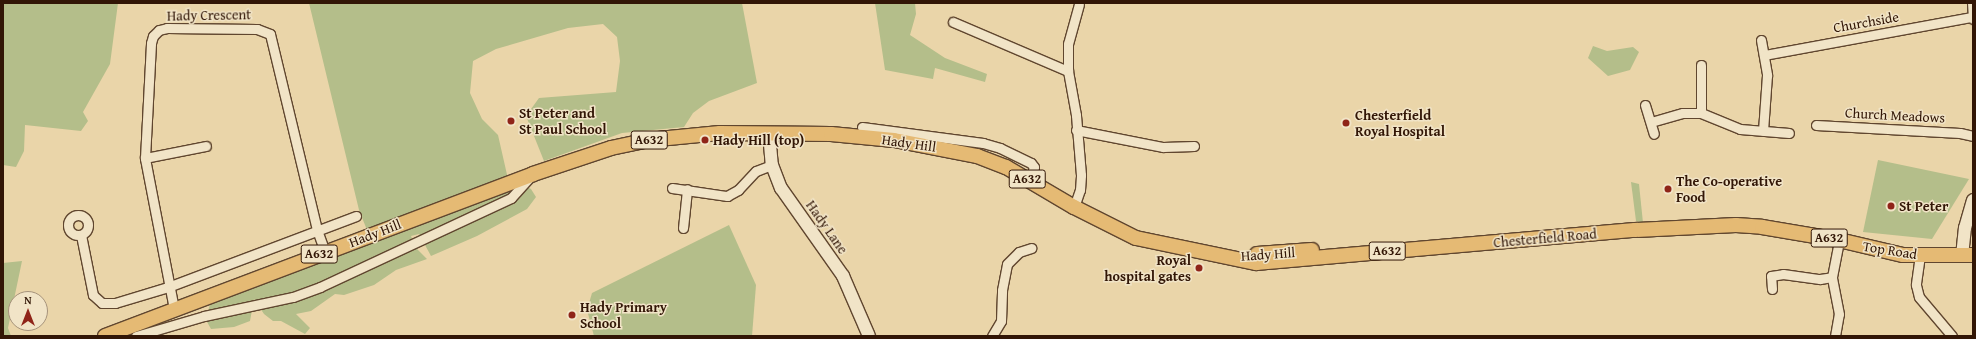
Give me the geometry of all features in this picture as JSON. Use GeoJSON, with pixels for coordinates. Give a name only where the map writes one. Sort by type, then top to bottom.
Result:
{"type":"FeatureCollection","features":[{"type":"Feature","properties":{"kind":"main road","name":"Hady Hill"},"geometry":{"type":"LineString","coordinates":[[105,336],[533,174],[611,148],[648,140],[720,133],[775,133],[894,140],[954,150],[981,157],[1030,180],[1074,207],[1136,238],[1223,257],[1314,255]]}},
{"type":"Feature","properties":{"kind":"main road","name":"Top Road"},"geometry":{"type":"LineString","coordinates":[[1736,226],[1762,227],[1839,240],[1886,252],[1920,255],[1967,256]]}},
{"type":"Feature","properties":{"kind":"main road","name":"Chesterfield Road"},"geometry":{"type":"LineString","coordinates":[[1314,255],[1635,230],[1736,226]]}},
{"type":"Feature","properties":{"kind":"street"},"geometry":{"type":"LineString","coordinates":[[1972,3],[1973,18]]}},
{"type":"Feature","properties":{"kind":"street"},"geometry":{"type":"LineString","coordinates":[[1074,207],[1080,190],[1081,175],[1068,71],[1068,44],[1079,4]]}},
{"type":"Feature","properties":{"kind":"street","name":"Churchside"},"geometry":{"type":"LineString","coordinates":[[1764,55],[1973,18]]}},
{"type":"Feature","properties":{"kind":"street"},"geometry":{"type":"LineString","coordinates":[[953,22],[1068,71]]}},
{"type":"Feature","properties":{"kind":"street","name":"Hady Crescent"},"geometry":{"type":"LineString","coordinates":[[174,309],[168,286],[145,158],[153,36],[159,30],[167,28],[264,30],[273,41],[317,230],[325,252]]}},
{"type":"Feature","properties":{"kind":"street"},"geometry":{"type":"LineString","coordinates":[[1761,40],[1767,75],[1763,131]]}},
{"type":"Feature","properties":{"kind":"street"},"geometry":{"type":"LineString","coordinates":[[1700,113],[1701,65]]}},
{"type":"Feature","properties":{"kind":"street"},"geometry":{"type":"LineString","coordinates":[[1645,105],[1654,134]]}},
{"type":"Feature","properties":{"kind":"street"},"geometry":{"type":"LineString","coordinates":[[1651,122],[1683,113],[1700,113],[1740,129],[1789,133]]}},
{"type":"Feature","properties":{"kind":"street","name":"Church Meadows"},"geometry":{"type":"LineString","coordinates":[[1816,125],[1960,132],[1973,136]]}},
{"type":"Feature","properties":{"kind":"street","name":"Hady Hill"},"geometry":{"type":"LineString","coordinates":[[862,127],[961,139],[1000,148],[1031,163],[1034,167],[1030,180]]}},
{"type":"Feature","properties":{"kind":"street"},"geometry":{"type":"LineString","coordinates":[[1076,130],[1163,147],[1194,146]]}},
{"type":"Feature","properties":{"kind":"street","name":"Hady Lane"},"geometry":{"type":"LineString","coordinates":[[775,133],[772,165],[781,188],[843,276],[868,336]]}},
{"type":"Feature","properties":{"kind":"street"},"geometry":{"type":"LineString","coordinates":[[145,158],[206,146]]}},
{"type":"Feature","properties":{"kind":"street"},"geometry":{"type":"LineString","coordinates":[[672,188],[728,196],[738,190],[756,171],[772,165]]}},
{"type":"Feature","properties":{"kind":"street","name":"Hady Hill"},"geometry":{"type":"LineString","coordinates":[[136,336],[204,316],[293,297],[320,287],[511,198],[533,174]]}},
{"type":"Feature","properties":{"kind":"street"},"geometry":{"type":"LineString","coordinates":[[683,228],[686,189]]}},
{"type":"Feature","properties":{"kind":"street"},"geometry":{"type":"LineString","coordinates":[[1967,256],[1965,228],[1973,200]]}},
{"type":"Feature","properties":{"kind":"street","name":"Hady Hill"},"geometry":{"type":"LineString","coordinates":[[81,235],[93,295],[102,303],[115,303],[168,286],[356,216]]}},
{"type":"Feature","properties":{"kind":"street"},"geometry":{"type":"LineString","coordinates":[[1835,336],[1839,314],[1832,277],[1839,240]]}},
{"type":"Feature","properties":{"kind":"street"},"geometry":{"type":"LineString","coordinates":[[992,336],[1001,321],[1002,290],[1007,264],[1019,252],[1031,248]]}},
{"type":"Feature","properties":{"kind":"street"},"geometry":{"type":"LineString","coordinates":[[1920,255],[1916,285],[1919,297],[1952,336]]}},
{"type":"Feature","properties":{"kind":"street"},"geometry":{"type":"LineString","coordinates":[[1772,290],[1771,276],[1783,274],[1820,279],[1832,277]]}},
{"type":"Feature","properties":{"kind":"green space"},"geometry":{"type":"Polygon","coordinates":[[[3,3],[118,3],[110,64],[83,112],[88,121],[81,131],[25,125],[24,151],[16,167],[3,165],[3,3]]]}},
{"type":"Feature","properties":{"kind":"green space","name":"St Peter and St Paul School"},"geometry":{"type":"Polygon","coordinates":[[[309,3],[742,3],[757,83],[709,101],[693,113],[684,127],[622,133],[544,161],[526,116],[539,98],[616,92],[620,61],[617,37],[603,24],[568,28],[496,49],[473,61],[470,93],[482,119],[498,135],[508,179],[367,230],[359,210],[309,3]]]}},
{"type":"Feature","properties":{"kind":"green space"},"geometry":{"type":"Polygon","coordinates":[[[875,3],[915,3],[916,14],[910,35],[945,58],[987,74],[985,82],[935,68],[933,79],[885,70],[875,3]]]}},
{"type":"Feature","properties":{"kind":"green space"},"geometry":{"type":"Polygon","coordinates":[[[1593,46],[1607,51],[1633,47],[1639,52],[1630,70],[1608,76],[1588,58],[1593,46]]]}},
{"type":"Feature","properties":{"kind":"green space"},"geometry":{"type":"Polygon","coordinates":[[[1878,160],[1969,179],[1932,239],[1863,232],[1878,160]]]}},
{"type":"Feature","properties":{"kind":"green space"},"geometry":{"type":"Polygon","coordinates":[[[1631,182],[1639,184],[1643,223],[1636,221],[1631,182]]]}},
{"type":"Feature","properties":{"kind":"green space"},"geometry":{"type":"Polygon","coordinates":[[[521,184],[531,189],[536,197],[527,209],[477,236],[431,256],[419,234],[411,236],[416,248],[427,259],[396,270],[374,285],[344,295],[335,294],[311,311],[296,314],[310,328],[305,334],[281,321],[273,321],[264,314],[254,299],[250,321],[234,327],[211,329],[206,320],[210,304],[217,295],[521,184]]]}},
{"type":"Feature","properties":{"kind":"green space"},"geometry":{"type":"Polygon","coordinates":[[[729,225],[756,285],[752,336],[594,336],[587,310],[592,293],[729,225]]]}},
{"type":"Feature","properties":{"kind":"green space"},"geometry":{"type":"Polygon","coordinates":[[[22,261],[16,291],[8,291],[8,331],[11,336],[3,336],[3,263],[22,261]]]}},
{"type":"Feature","properties":{"kind":"place","name":"St Peter and St Paul School"},"geometry":{"type":"Point","coordinates":[511,121]}},
{"type":"Feature","properties":{"kind":"place","name":"Chesterfield Royal Hospital"},"geometry":{"type":"Point","coordinates":[1346,123]}},
{"type":"Feature","properties":{"kind":"place","name":"Hady Hill (top)"},"geometry":{"type":"Point","coordinates":[705,140]}},
{"type":"Feature","properties":{"kind":"place","name":"The Co-operative Food"},"geometry":{"type":"Point","coordinates":[1668,189]}},
{"type":"Feature","properties":{"kind":"place","name":"St Peter"},"geometry":{"type":"Point","coordinates":[1891,206]}},
{"type":"Feature","properties":{"kind":"place","name":"Royal hospital gates"},"geometry":{"type":"Point","coordinates":[1199,268]}},
{"type":"Feature","properties":{"kind":"place","name":"Hady Primary School"},"geometry":{"type":"Point","coordinates":[572,315]}}]}
